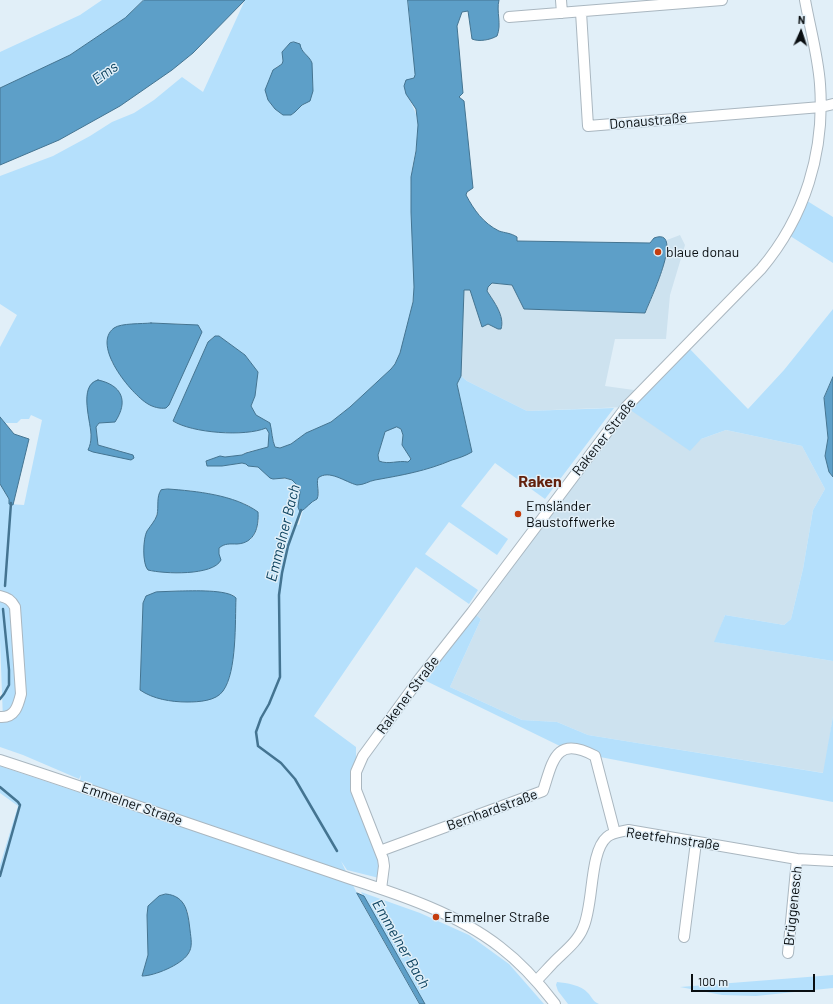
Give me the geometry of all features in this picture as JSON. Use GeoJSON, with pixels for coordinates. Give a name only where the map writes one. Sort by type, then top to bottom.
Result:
{"type":"FeatureCollection","features":[{"type":"Feature","properties":{"kind":"street"},"geometry":{"type":"LineString","coordinates":[[561,0],[562,13]]}},
{"type":"Feature","properties":{"kind":"street"},"geometry":{"type":"LineString","coordinates":[[509,17],[722,0]]}},
{"type":"Feature","properties":{"kind":"street","name":"Rakener Straße"},"geometry":{"type":"LineString","coordinates":[[381,889],[384,866],[380,851],[356,790],[356,772],[363,756],[420,678],[472,612],[626,408],[761,269],[787,234],[797,215],[810,180],[819,135],[821,107],[819,76],[805,0]]}},
{"type":"Feature","properties":{"kind":"street","name":"Donaustraße"},"geometry":{"type":"LineString","coordinates":[[581,12],[588,126],[821,107]]}},
{"type":"Feature","properties":{"kind":"street"},"geometry":{"type":"LineString","coordinates":[[821,107],[833,104]]}},
{"type":"Feature","properties":{"kind":"street"},"geometry":{"type":"LineString","coordinates":[[0,596],[6,597],[12,601],[15,607],[21,694],[19,703],[12,715],[0,717]]}},
{"type":"Feature","properties":{"kind":"street","name":"Bernhardstraße"},"geometry":{"type":"LineString","coordinates":[[380,851],[543,791],[553,761],[557,754],[564,748],[582,749],[595,756],[615,832]]}},
{"type":"Feature","properties":{"kind":"street","name":"Emmelner Straße"},"geometry":{"type":"LineString","coordinates":[[0,760],[381,889],[440,912],[484,936],[512,957],[536,981],[555,1004]]}},
{"type":"Feature","properties":{"kind":"street","name":"Reetfehnstraße"},"geometry":{"type":"LineString","coordinates":[[536,981],[578,938],[583,929],[587,919],[599,847],[607,837],[615,832],[628,830],[797,859],[833,861]]}},
{"type":"Feature","properties":{"kind":"street"},"geometry":{"type":"LineString","coordinates":[[684,937],[696,842]]}},
{"type":"Feature","properties":{"kind":"street","name":"Brüggenesch"},"geometry":{"type":"LineString","coordinates":[[788,953],[797,859]]}},
{"type":"Feature","properties":{"kind":"shaded area"},"geometry":{"type":"Polygon","coordinates":[[[102,0],[144,0],[125,18],[70,55],[0,88],[0,52],[80,15],[102,0]]]}},
{"type":"Feature","properties":{"kind":"shaded area"},"geometry":{"type":"Polygon","coordinates":[[[245,0],[408,0],[415,75],[414,78],[404,86],[416,114],[418,125],[411,179],[414,274],[411,312],[403,345],[398,357],[391,369],[350,407],[331,422],[306,433],[291,444],[280,448],[275,447],[274,445],[270,423],[255,415],[251,406],[255,396],[258,372],[245,355],[219,336],[213,337],[208,342],[173,421],[181,425],[205,431],[233,433],[257,431],[266,428],[269,433],[269,447],[246,452],[242,455],[225,457],[220,456],[206,461],[207,466],[222,466],[242,463],[248,466],[258,467],[273,479],[286,479],[294,482],[297,484],[299,493],[298,505],[300,512],[297,524],[299,525],[303,510],[319,494],[317,483],[318,478],[322,476],[332,476],[359,485],[423,470],[460,458],[472,452],[457,384],[461,376],[467,381],[527,411],[614,408],[545,499],[495,463],[461,506],[508,539],[497,555],[449,522],[425,554],[478,590],[469,604],[416,567],[314,716],[356,747],[356,790],[380,851],[383,879],[347,870],[341,861],[369,915],[420,1004],[0,1004],[0,865],[18,806],[0,793],[0,766],[78,792],[81,775],[79,779],[23,755],[0,747],[0,720],[3,720],[0,640],[0,485],[9,499],[9,504],[24,505],[42,420],[31,415],[29,419],[21,419],[17,423],[5,423],[0,417],[0,347],[17,315],[0,304],[0,176],[53,156],[112,122],[134,113],[154,100],[182,77],[203,92],[245,0]],[[294,42],[291,43],[283,52],[282,64],[276,67],[283,115],[294,113],[305,104],[313,85],[310,59],[294,42]],[[151,323],[111,361],[138,397],[189,324],[151,323]],[[121,395],[90,428],[91,437],[89,449],[126,452],[98,445],[96,427],[99,423],[102,423],[122,407],[121,395]],[[187,490],[158,509],[154,522],[147,531],[144,560],[148,570],[171,573],[201,571],[219,554],[219,548],[225,544],[248,541],[253,537],[259,520],[252,508],[246,504],[220,496],[187,490]],[[180,591],[156,593],[143,603],[140,690],[165,700],[199,701],[234,595],[180,591]],[[188,911],[147,915],[148,955],[142,976],[188,955],[191,947],[188,911]]]}},
{"type":"Feature","properties":{"kind":"shaded area"},"geometry":{"type":"Polygon","coordinates":[[[804,199],[833,217],[833,263],[787,234],[804,199]]]}},
{"type":"Feature","properties":{"kind":"shaded area"},"geometry":{"type":"Polygon","coordinates":[[[680,235],[685,245],[670,295],[666,339],[615,339],[605,386],[641,391],[701,439],[726,430],[802,446],[825,489],[813,510],[803,569],[791,619],[784,625],[725,615],[715,642],[833,661],[833,716],[824,773],[588,735],[557,722],[522,720],[450,687],[481,619],[472,612],[625,407],[527,411],[467,381],[461,376],[464,290],[470,290],[482,326],[488,324],[498,329],[496,306],[487,291],[488,287],[492,283],[512,285],[668,252],[667,240],[680,235]]]}},
{"type":"Feature","properties":{"kind":"shaded area"},"geometry":{"type":"Polygon","coordinates":[[[833,309],[833,377],[824,398],[828,438],[825,456],[829,472],[833,477],[833,661],[714,642],[725,615],[784,625],[791,619],[803,569],[813,510],[825,489],[802,446],[726,430],[701,439],[690,451],[626,407],[686,345],[748,409],[784,370],[833,309]]]}},
{"type":"Feature","properties":{"kind":"shaded area"},"geometry":{"type":"Polygon","coordinates":[[[397,427],[401,429],[403,435],[402,445],[411,459],[408,462],[386,463],[379,461],[378,455],[385,432],[397,427]]]}},
{"type":"Feature","properties":{"kind":"shaded area"},"geometry":{"type":"Polygon","coordinates":[[[472,612],[481,619],[450,687],[522,720],[557,722],[588,735],[823,773],[833,716],[833,802],[595,756],[564,748],[420,678],[472,612]]]}},
{"type":"Feature","properties":{"kind":"shaded area"},"geometry":{"type":"Polygon","coordinates":[[[361,892],[420,913],[469,935],[509,964],[544,1004],[425,1004],[361,892]]]}},
{"type":"Feature","properties":{"kind":"shaded area"},"geometry":{"type":"Polygon","coordinates":[[[833,975],[833,988],[756,996],[722,995],[680,987],[833,975]]]}},
{"type":"Feature","properties":{"kind":"shaded area"},"geometry":{"type":"Polygon","coordinates":[[[557,982],[582,988],[595,1002],[599,1004],[568,1004],[558,991],[556,985],[557,982]]]}},
{"type":"Feature","properties":{"kind":"water","name":"Ems"},"geometry":{"type":"Polygon","coordinates":[[[144,0],[245,0],[193,53],[172,70],[120,106],[59,140],[0,165],[0,88],[70,55],[125,18],[144,0]]]}},
{"type":"Feature","properties":{"kind":"water"},"geometry":{"type":"Polygon","coordinates":[[[408,0],[499,0],[499,27],[497,36],[484,40],[472,39],[468,11],[462,12],[457,26],[463,93],[459,97],[464,101],[473,188],[467,192],[466,195],[472,206],[493,228],[517,237],[517,241],[650,243],[654,238],[663,237],[667,243],[663,267],[645,313],[524,309],[512,285],[492,283],[488,287],[487,291],[496,304],[500,314],[502,324],[501,329],[488,324],[482,327],[470,290],[464,290],[461,376],[457,384],[472,452],[424,470],[360,485],[332,475],[322,476],[318,478],[317,499],[300,512],[298,507],[300,492],[297,485],[292,480],[285,478],[270,478],[258,467],[248,466],[242,463],[222,466],[207,466],[206,461],[220,456],[225,457],[242,455],[268,447],[269,433],[266,428],[257,431],[232,433],[205,431],[173,421],[208,342],[215,336],[219,336],[245,355],[258,372],[255,396],[251,406],[256,415],[270,423],[275,447],[280,448],[291,444],[306,433],[331,422],[350,407],[395,364],[400,353],[413,302],[414,287],[411,177],[416,151],[418,125],[416,109],[406,94],[404,86],[406,80],[414,78],[415,75],[408,0]],[[397,427],[385,432],[378,455],[379,461],[386,463],[408,462],[411,459],[402,445],[403,435],[401,429],[397,427]]]}},
{"type":"Feature","properties":{"kind":"water"},"geometry":{"type":"Polygon","coordinates":[[[294,42],[300,44],[302,50],[312,63],[313,91],[310,101],[302,105],[291,115],[283,115],[275,109],[268,100],[265,90],[273,70],[282,64],[282,52],[290,43],[294,42]]]}},
{"type":"Feature","properties":{"kind":"water"},"geometry":{"type":"Polygon","coordinates":[[[151,323],[198,325],[202,332],[169,405],[166,408],[159,408],[150,405],[132,390],[116,369],[110,357],[107,346],[108,336],[117,326],[126,324],[151,323]]]}},
{"type":"Feature","properties":{"kind":"water"},"geometry":{"type":"Polygon","coordinates":[[[833,377],[833,477],[829,472],[825,456],[828,438],[824,398],[833,377]]]}},
{"type":"Feature","properties":{"kind":"water"},"geometry":{"type":"Polygon","coordinates":[[[98,380],[106,382],[118,390],[121,395],[122,407],[115,422],[99,423],[96,427],[98,445],[133,455],[134,458],[131,460],[88,450],[91,431],[87,406],[88,389],[92,383],[98,380]]]}},
{"type":"Feature","properties":{"kind":"water"},"geometry":{"type":"Polygon","coordinates":[[[0,417],[14,434],[29,439],[13,505],[9,504],[9,499],[0,484],[0,417]]]}},
{"type":"Feature","properties":{"kind":"water"},"geometry":{"type":"Polygon","coordinates":[[[168,489],[215,495],[249,506],[258,512],[258,523],[255,533],[248,541],[243,543],[221,546],[219,548],[219,554],[221,560],[216,565],[208,569],[176,573],[148,570],[144,557],[146,534],[157,515],[159,493],[161,490],[168,489]]]}},
{"type":"Feature","properties":{"kind":"water"},"geometry":{"type":"Polygon","coordinates":[[[180,591],[226,593],[236,598],[235,633],[231,672],[223,691],[212,699],[197,702],[169,701],[156,698],[140,690],[143,603],[146,596],[156,592],[180,591]]]}},
{"type":"Feature","properties":{"kind":"water"},"geometry":{"type":"Polygon","coordinates":[[[357,893],[364,896],[425,1004],[420,1004],[357,893]]]}},
{"type":"Feature","properties":{"kind":"water"},"geometry":{"type":"Polygon","coordinates":[[[166,894],[173,895],[178,898],[185,907],[189,924],[191,949],[185,958],[174,966],[160,972],[142,976],[148,955],[148,906],[159,896],[166,894]]]}},
{"type":"Feature","properties":{"kind":"waterway"},"geometry":{"type":"LineString","coordinates":[[5,586],[11,503]]}},
{"type":"Feature","properties":{"kind":"waterway","name":"Emmelner Bach"},"geometry":{"type":"LineString","coordinates":[[301,510],[288,546],[279,595],[280,677],[256,732],[258,746],[281,763],[295,779],[337,851]]}},
{"type":"Feature","properties":{"kind":"waterway"},"geometry":{"type":"LineString","coordinates":[[0,699],[9,685],[3,609]]}},
{"type":"Feature","properties":{"kind":"waterway"},"geometry":{"type":"LineString","coordinates":[[0,787],[20,805],[0,876]]}},
{"type":"Feature","properties":{"kind":"place","name":"blaue donau"},"geometry":{"type":"Point","coordinates":[658,252]}},
{"type":"Feature","properties":{"kind":"place","name":"Emsländer Baustoffwerke"},"geometry":{"type":"Point","coordinates":[518,514]}},
{"type":"Feature","properties":{"kind":"place","name":"Emmelner Straße"},"geometry":{"type":"Point","coordinates":[436,917]}},
{"type":"Feature","properties":{"kind":"district","name":"Raken"},"geometry":{"type":"Point","coordinates":[540,482]}}]}
